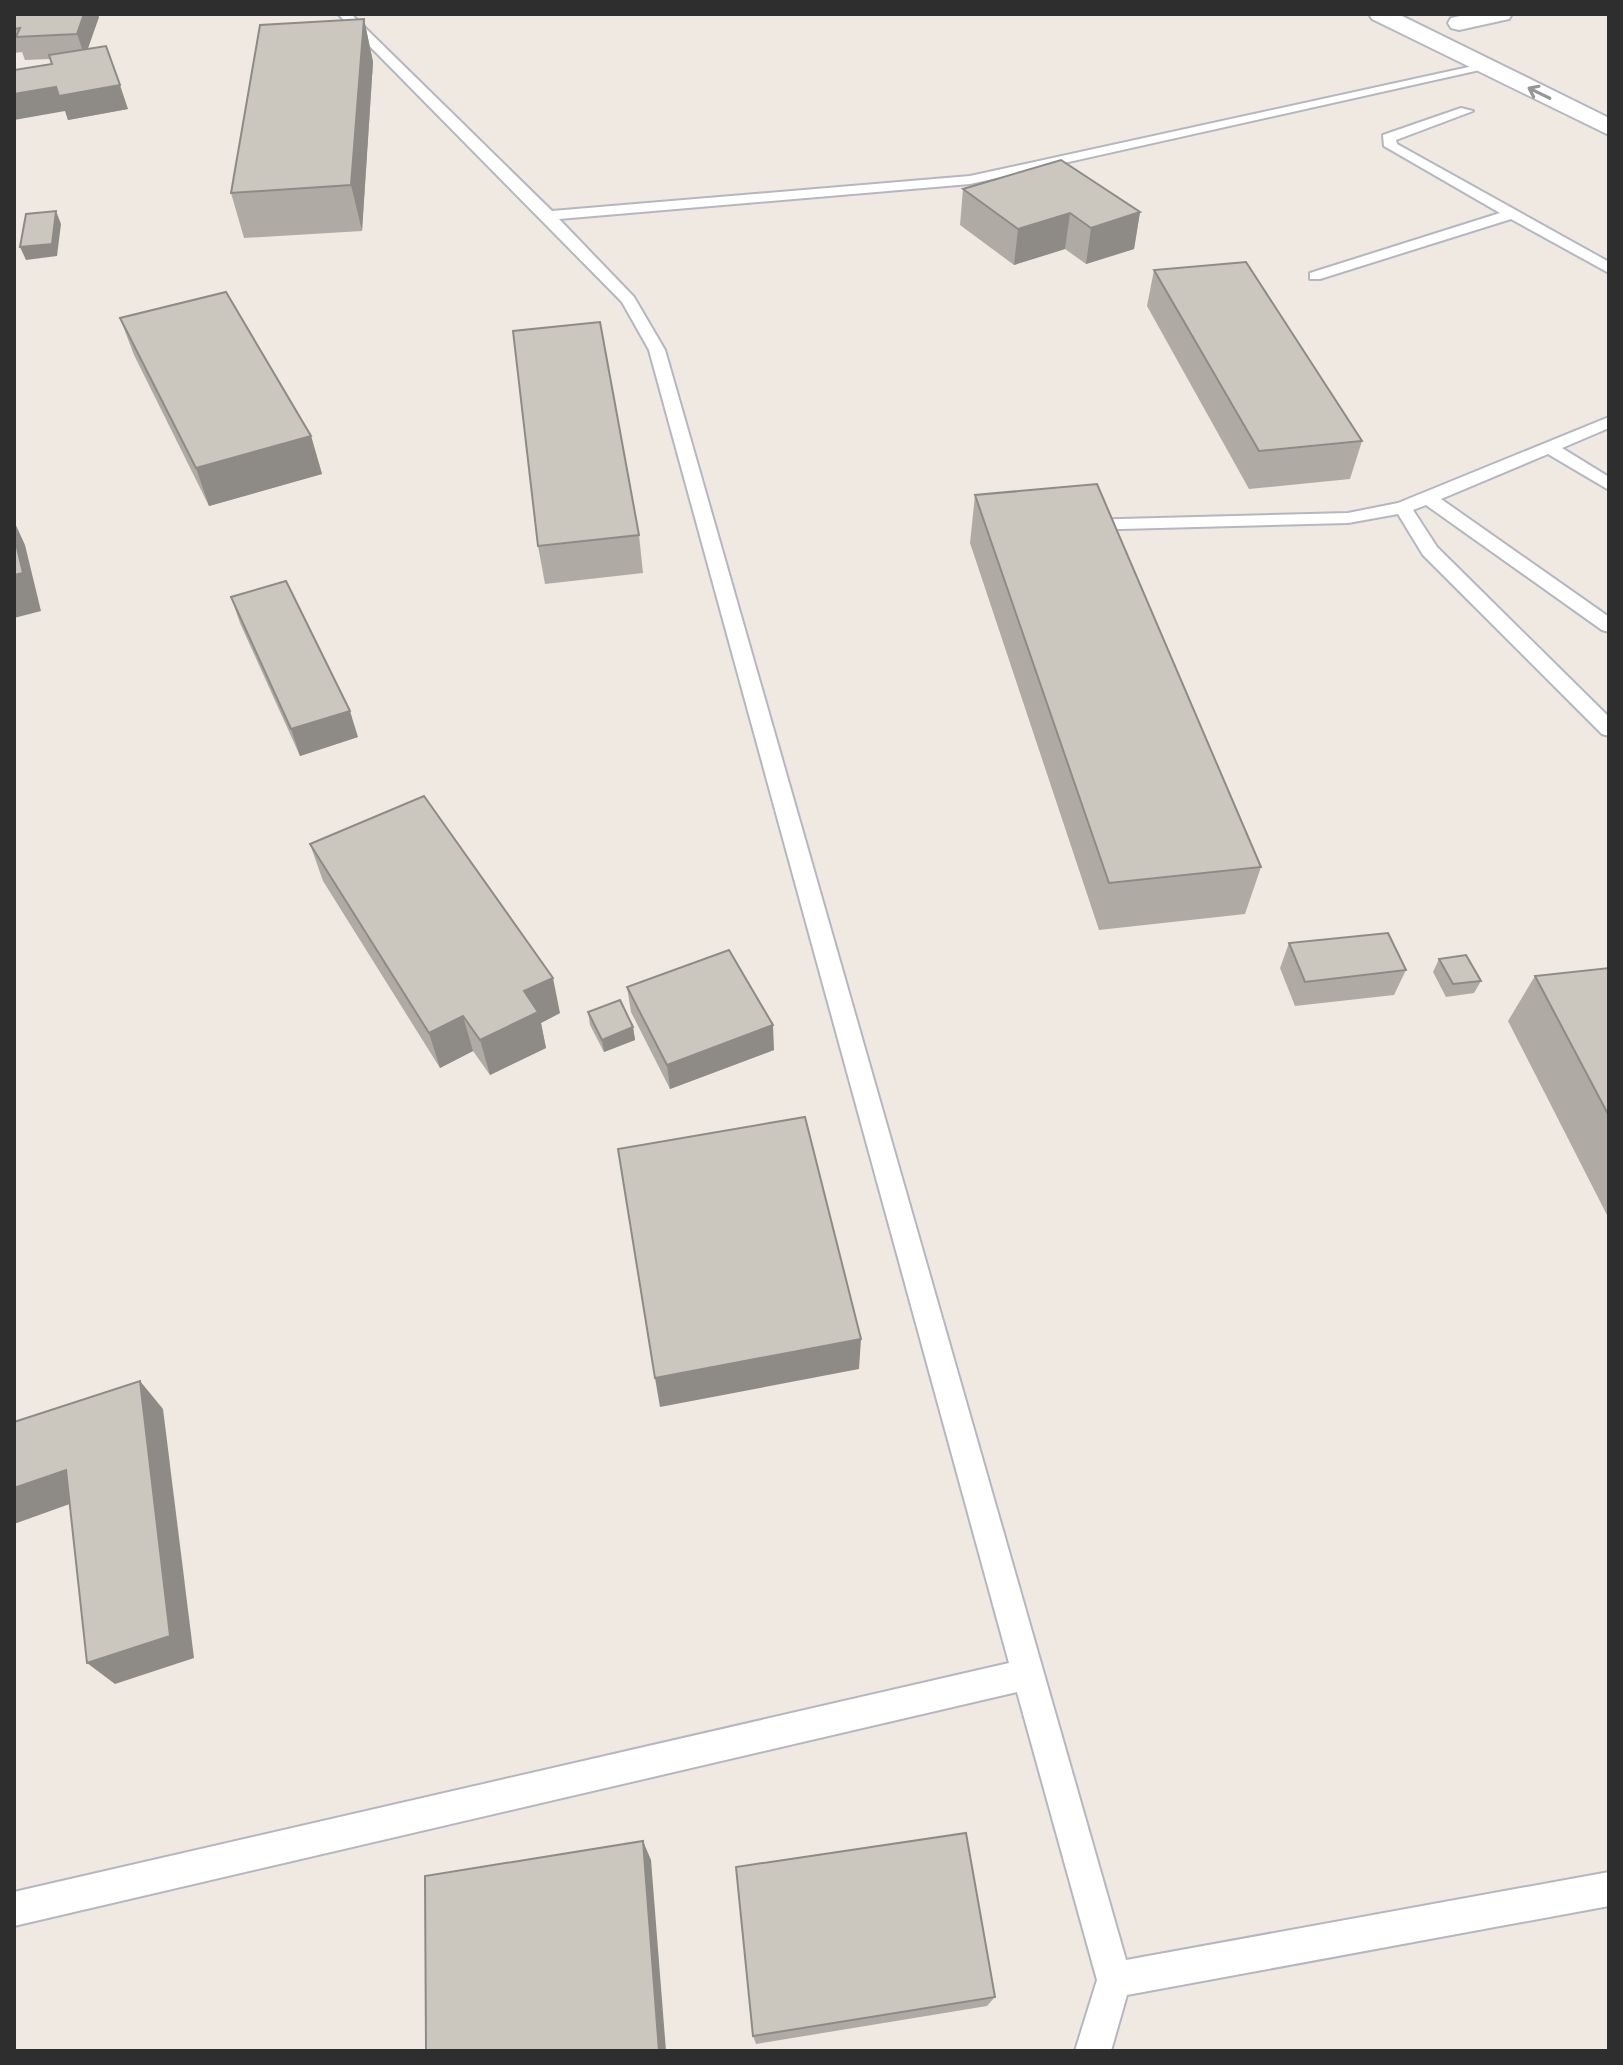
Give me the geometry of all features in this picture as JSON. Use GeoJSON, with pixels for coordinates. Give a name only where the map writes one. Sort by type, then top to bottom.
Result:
{"type":"FeatureCollection","features":[{"type":"Feature","properties":{"kind":"main road"},"geometry":{"type":"LineString","coordinates":[[1380,14],[1609,128]]}},
{"type":"Feature","properties":{"kind":"main road"},"geometry":{"type":"LineString","coordinates":[[1450,18],[1501,14]]}},
{"type":"Feature","properties":{"kind":"main road"},"geometry":{"type":"LineString","coordinates":[[1450,18],[1486,37]]}},
{"type":"Feature","properties":{"kind":"lane"},"geometry":{"type":"LineString","coordinates":[[344,14],[549,216],[629,300],[657,350],[1114,1980],[1093,2051]]}},
{"type":"Feature","properties":{"kind":"lane"},"geometry":{"type":"LineString","coordinates":[[549,216],[970,180],[1487,67]]}},
{"type":"Feature","properties":{"kind":"lane"},"geometry":{"type":"LineString","coordinates":[[1466,111],[1388,138],[1391,146],[1609,268]]}},
{"type":"Feature","properties":{"kind":"lane"},"geometry":{"type":"LineString","coordinates":[[1315,276],[1512,214]]}},
{"type":"Feature","properties":{"kind":"lane"},"geometry":{"type":"LineString","coordinates":[[1066,525],[1348,518],[1403,508],[1609,422]]}},
{"type":"Feature","properties":{"kind":"lane"},"geometry":{"type":"LineString","coordinates":[[1549,447],[1609,485]]}},
{"type":"Feature","properties":{"kind":"lane"},"geometry":{"type":"LineString","coordinates":[[1428,498],[1609,626]]}},
{"type":"Feature","properties":{"kind":"lane"},"geometry":{"type":"LineString","coordinates":[[1403,508],[1430,551],[1609,729]]}},
{"type":"Feature","properties":{"kind":"lane"},"geometry":{"type":"LineString","coordinates":[[14,1909],[1028,1674]]}},
{"type":"Feature","properties":{"kind":"lane"},"geometry":{"type":"LineString","coordinates":[[1114,1980],[1609,1889]]}},
{"type":"Feature","properties":{"kind":"building"},"geometry":{"type":"Polygon","coordinates":[[[14,14],[84,14],[77,34],[16,37],[20,28],[14,29],[14,14]]]}},
{"type":"Feature","properties":{"kind":"building"},"geometry":{"type":"Polygon","coordinates":[[[364,19],[351,185],[231,193],[260,25],[364,19]]]}},
{"type":"Feature","properties":{"kind":"building"},"geometry":{"type":"Polygon","coordinates":[[[106,46],[120,85],[59,96],[56,87],[14,94],[14,70],[52,64],[49,55],[106,46]]]}},
{"type":"Feature","properties":{"kind":"building"},"geometry":{"type":"Polygon","coordinates":[[[1061,160],[1140,212],[1091,228],[1070,213],[1018,229],[963,189],[1061,160]]]}},
{"type":"Feature","properties":{"kind":"building"},"geometry":{"type":"Polygon","coordinates":[[[56,211],[52,244],[20,247],[26,214],[56,211]]]}},
{"type":"Feature","properties":{"kind":"building"},"geometry":{"type":"Polygon","coordinates":[[[1246,262],[1362,441],[1259,451],[1154,270],[1246,262]]]}},
{"type":"Feature","properties":{"kind":"building"},"geometry":{"type":"Polygon","coordinates":[[[226,292],[311,436],[196,468],[120,318],[226,292]]]}},
{"type":"Feature","properties":{"kind":"building"},"geometry":{"type":"Polygon","coordinates":[[[600,322],[639,535],[538,546],[513,331],[600,322]]]}},
{"type":"Feature","properties":{"kind":"building"},"geometry":{"type":"Polygon","coordinates":[[[1097,484],[1261,867],[1109,883],[975,495],[1097,484]]]}},
{"type":"Feature","properties":{"kind":"building"},"geometry":{"type":"Polygon","coordinates":[[[14,535],[23,573],[14,575],[14,535]]]}},
{"type":"Feature","properties":{"kind":"building"},"geometry":{"type":"Polygon","coordinates":[[[286,581],[350,711],[291,729],[231,597],[286,581]]]}},
{"type":"Feature","properties":{"kind":"building"},"geometry":{"type":"Polygon","coordinates":[[[424,796],[553,978],[524,991],[538,1012],[480,1040],[463,1016],[429,1033],[310,844],[424,796]]]}},
{"type":"Feature","properties":{"kind":"building"},"geometry":{"type":"Polygon","coordinates":[[[1388,933],[1406,970],[1305,982],[1289,943],[1388,933]]]}},
{"type":"Feature","properties":{"kind":"building"},"geometry":{"type":"Polygon","coordinates":[[[729,950],[773,1025],[667,1065],[627,987],[729,950]]]}},
{"type":"Feature","properties":{"kind":"building"},"geometry":{"type":"Polygon","coordinates":[[[1466,955],[1481,981],[1453,984],[1439,959],[1466,955]]]}},
{"type":"Feature","properties":{"kind":"building"},"geometry":{"type":"Polygon","coordinates":[[[1609,968],[1609,1116],[1535,976],[1609,968]]]}},
{"type":"Feature","properties":{"kind":"building"},"geometry":{"type":"Polygon","coordinates":[[[620,1000],[633,1027],[602,1040],[588,1012],[620,1000]]]}},
{"type":"Feature","properties":{"kind":"building"},"geometry":{"type":"Polygon","coordinates":[[[805,1117],[861,1339],[655,1378],[618,1149],[805,1117]]]}},
{"type":"Feature","properties":{"kind":"building"},"geometry":{"type":"Polygon","coordinates":[[[140,1381],[170,1636],[87,1663],[66,1470],[14,1488],[14,1422],[140,1381]]]}},
{"type":"Feature","properties":{"kind":"building"},"geometry":{"type":"Polygon","coordinates":[[[966,1833],[995,1997],[753,2036],[736,1867],[966,1833]]]}},
{"type":"Feature","properties":{"kind":"building"},"geometry":{"type":"Polygon","coordinates":[[[643,1841],[659,2051],[426,2051],[425,1876],[643,1841]]]}}]}
